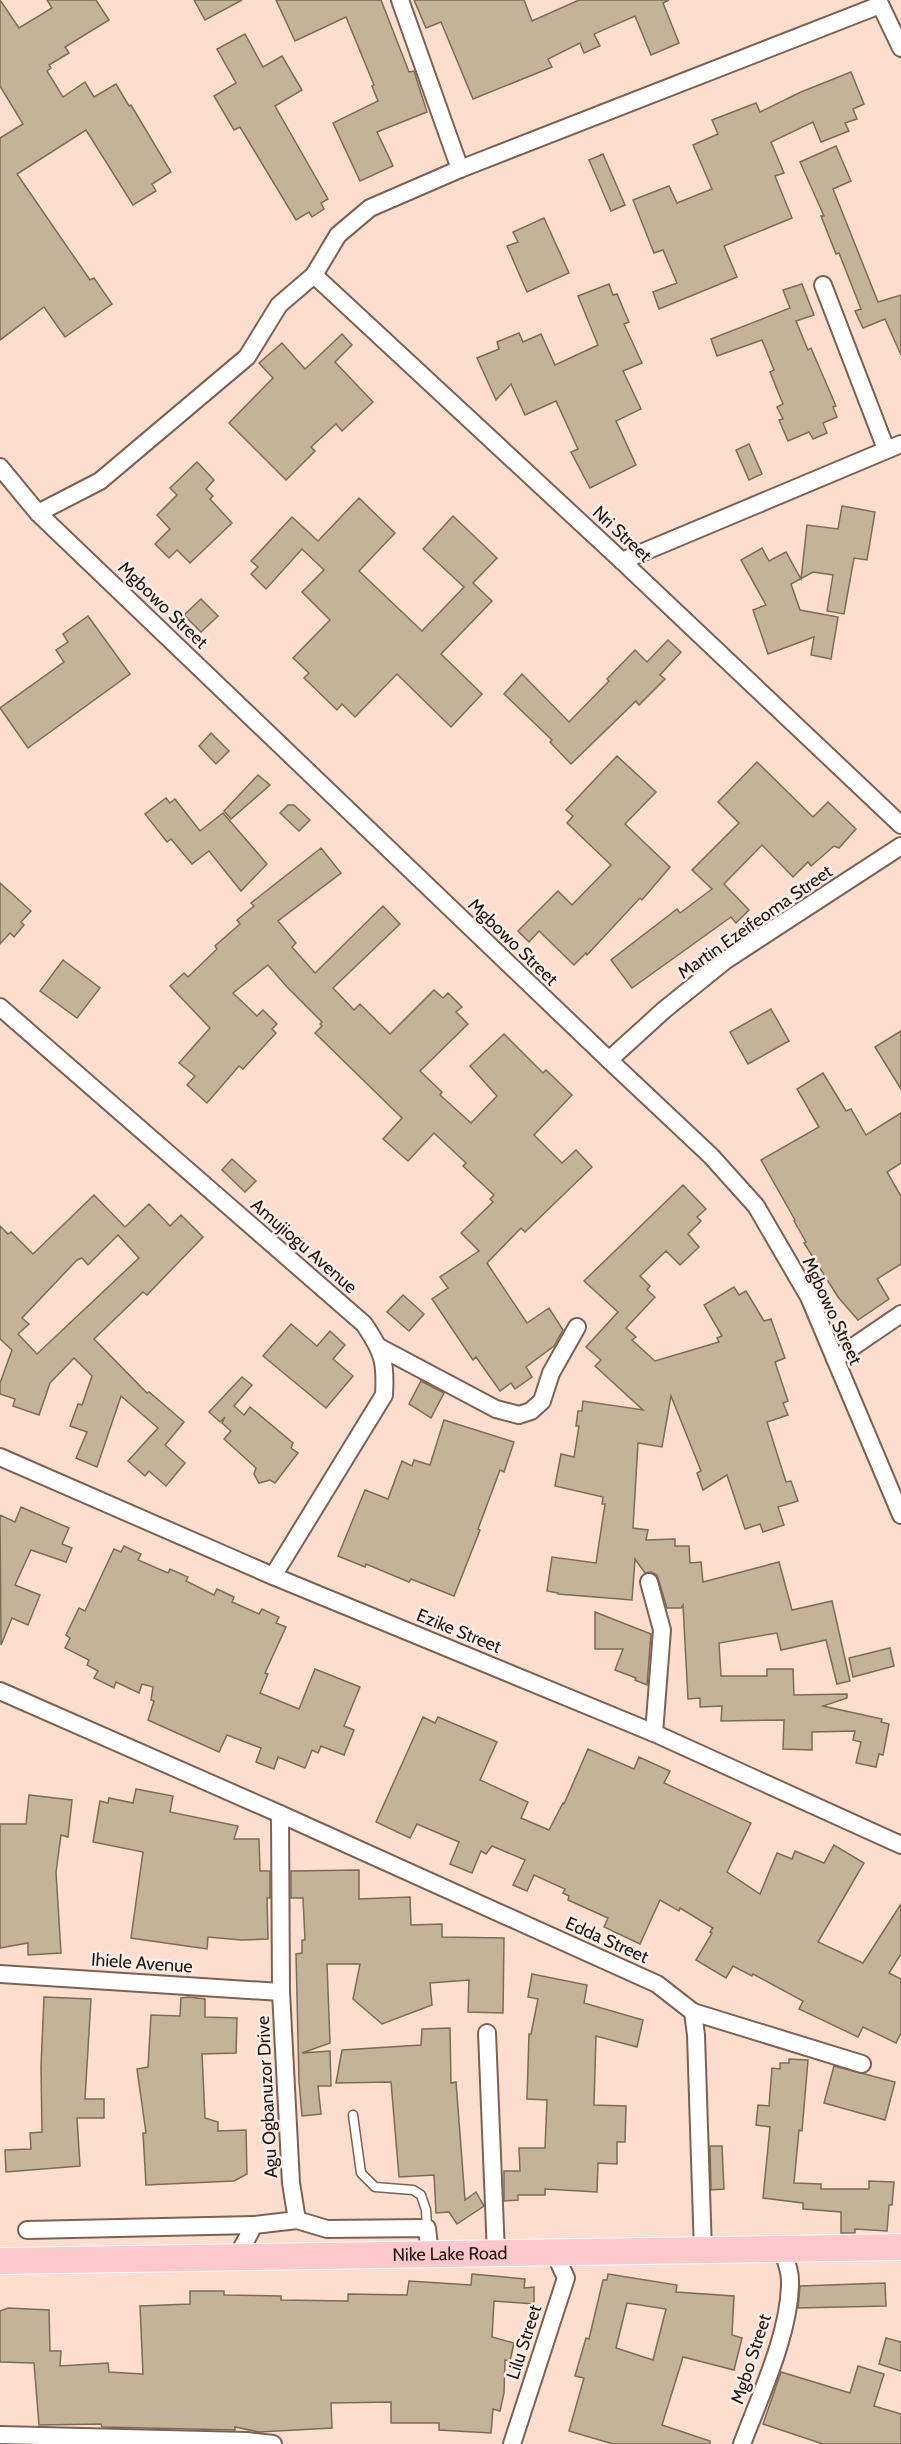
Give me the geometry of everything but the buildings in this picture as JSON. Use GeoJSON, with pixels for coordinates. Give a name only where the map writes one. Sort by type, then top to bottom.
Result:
{"type":"FeatureCollection","features":[{"type":"Feature","properties":{"kind":"main road","name":"Nike Lake Road"},"geometry":{"type":"LineString","coordinates":[[0,2261],[703,2252],[901,2247]]}},
{"type":"Feature","properties":{"kind":"street"},"geometry":{"type":"LineString","coordinates":[[400,0],[460,170]]}},
{"type":"Feature","properties":{"kind":"street"},"geometry":{"type":"LineString","coordinates":[[38,513],[100,481],[247,357],[279,305],[314,275],[338,235],[370,208],[879,2],[901,48]]}},
{"type":"Feature","properties":{"kind":"street","name":"Nri Street"},"geometry":{"type":"LineString","coordinates":[[314,275],[622,561],[901,825]]}},
{"type":"Feature","properties":{"kind":"street"},"geometry":{"type":"LineString","coordinates":[[622,561],[893,447],[823,285]]}},
{"type":"Feature","properties":{"kind":"street","name":"Mgbowo Street"},"geometry":{"type":"LineString","coordinates":[[0,467],[38,513],[711,1156],[756,1206],[809,1297],[901,1515]]}},
{"type":"Feature","properties":{"kind":"street","name":"Martin Ezeifeoma Street"},"geometry":{"type":"LineString","coordinates":[[609,1060],[664,1010],[726,960],[901,846]]}},
{"type":"Feature","properties":{"kind":"street","name":"Amujiogu Avenue"},"geometry":{"type":"LineString","coordinates":[[0,1007],[364,1324],[381,1348],[386,1371],[384,1395],[273,1576]]}},
{"type":"Feature","properties":{"kind":"street"},"geometry":{"type":"LineString","coordinates":[[835,1359],[901,1314]]}},
{"type":"Feature","properties":{"kind":"street"},"geometry":{"type":"LineString","coordinates":[[381,1348],[496,1409],[519,1415],[531,1412],[542,1401],[551,1372],[577,1327]]}},
{"type":"Feature","properties":{"kind":"street","name":"Ezike Street"},"geometry":{"type":"LineString","coordinates":[[0,1457],[273,1576],[654,1733],[901,1845]]}},
{"type":"Feature","properties":{"kind":"street"},"geometry":{"type":"LineString","coordinates":[[649,1582],[662,1630],[654,1733]]}},
{"type":"Feature","properties":{"kind":"street","name":"Edda Street"},"geometry":{"type":"LineString","coordinates":[[0,1691],[657,1984],[693,2012]]}},
{"type":"Feature","properties":{"kind":"street","name":"Agu Ogbanuzor Drive"},"geometry":{"type":"LineString","coordinates":[[280,1814],[281,1992],[291,2184],[297,2220]]}},
{"type":"Feature","properties":{"kind":"street","name":"Ihiele Avenue"},"geometry":{"type":"LineString","coordinates":[[0,1974],[281,1992]]}},
{"type":"Feature","properties":{"kind":"street"},"geometry":{"type":"LineString","coordinates":[[703,2252],[696,2035],[693,2012],[861,2064]]}},
{"type":"Feature","properties":{"kind":"street"},"geometry":{"type":"LineString","coordinates":[[488,2033],[496,2254]]}},
{"type":"Feature","properties":{"kind":"street"},"geometry":{"type":"LineString","coordinates":[[27,2230],[254,2225],[297,2220],[327,2229],[427,2228],[430,2255]]}},
{"type":"Feature","properties":{"kind":"street"},"geometry":{"type":"LineString","coordinates":[[237,2257],[254,2225]]}},
{"type":"Feature","properties":{"kind":"street","name":"Mgbo Street"},"geometry":{"type":"LineString","coordinates":[[742,2444],[777,2350],[787,2308],[790,2278],[782,2249]]}},
{"type":"Feature","properties":{"kind":"street","name":"Lilu Street"},"geometry":{"type":"LineString","coordinates":[[512,2444],[566,2278],[555,2254]]}},
{"type":"Feature","properties":{"kind":"street"},"geometry":{"type":"LineString","coordinates":[[0,2435],[247,2441],[273,2444]]}},
{"type":"Feature","properties":{"kind":"lane"},"geometry":{"type":"LineString","coordinates":[[353,2115],[361,2173],[375,2187],[413,2190],[421,2194],[426,2210],[427,2228]]}}]}
